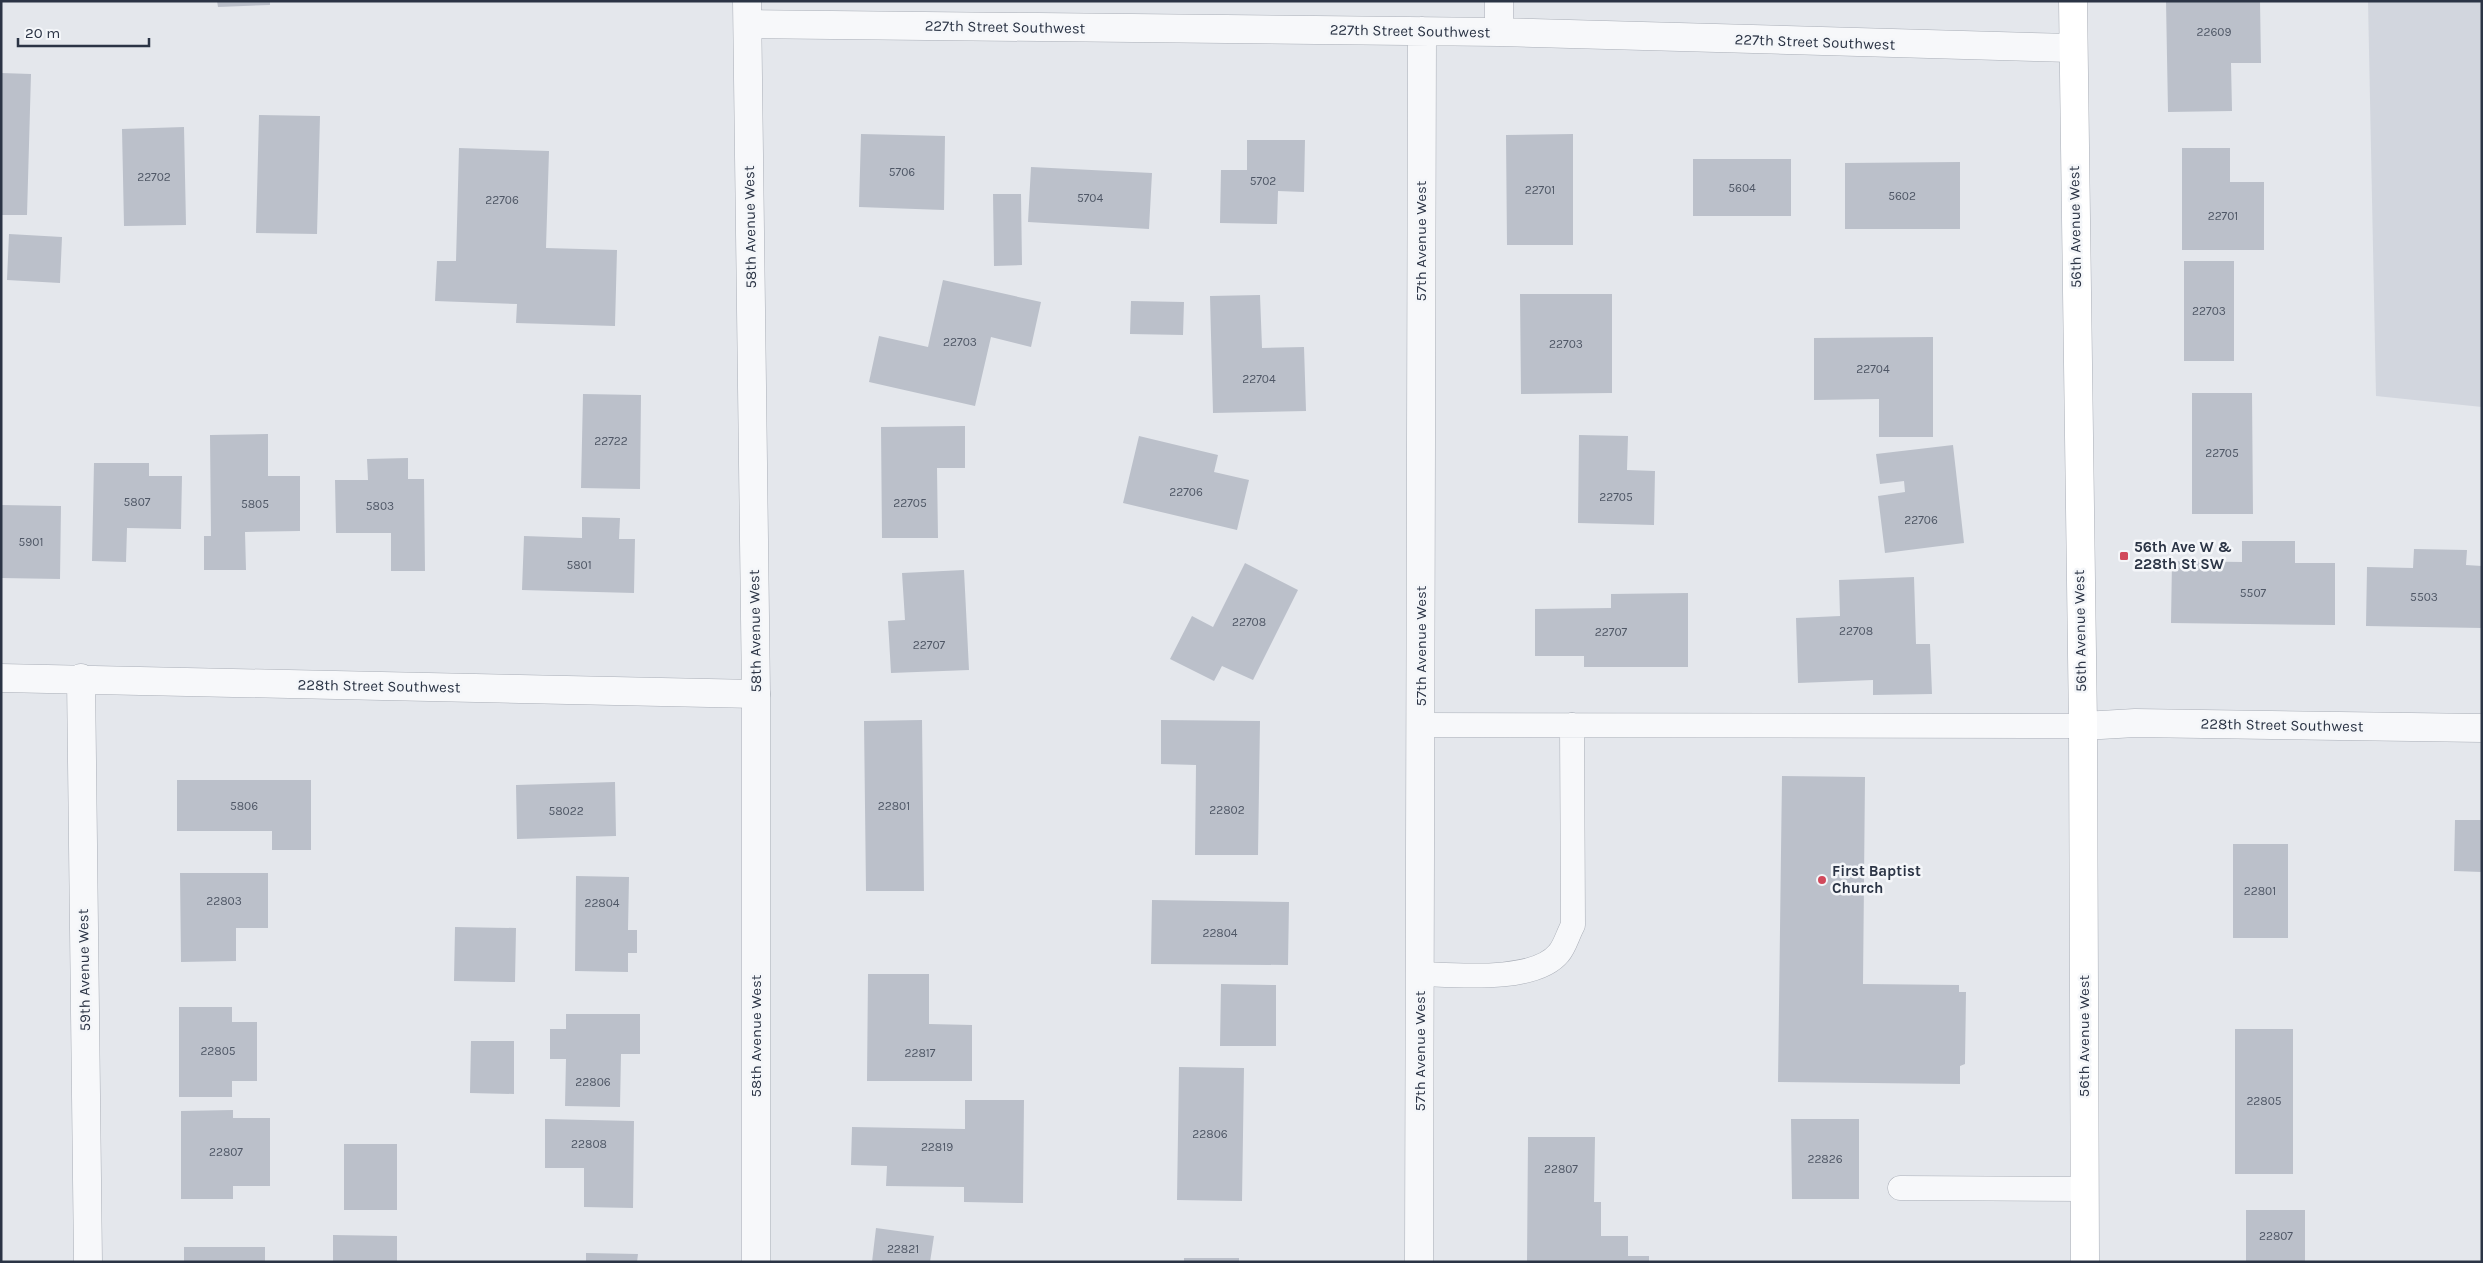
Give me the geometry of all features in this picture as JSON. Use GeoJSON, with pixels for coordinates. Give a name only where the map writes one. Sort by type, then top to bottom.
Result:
{"type":"FeatureCollection","features":[{"type":"Feature","properties":{"kind":"main road","name":"56th Avenue West"},"geometry":{"type":"LineString","coordinates":[[2073,1],[2072,48],[2083,726],[2085,1262]]}},
{"type":"Feature","properties":{"kind":"street"},"geometry":{"type":"LineString","coordinates":[[1499,1],[1499,32]]}},
{"type":"Feature","properties":{"kind":"street","name":"227th Street Southwest"},"geometry":{"type":"LineString","coordinates":[[747,13],[2072,48]]}},
{"type":"Feature","properties":{"kind":"street","name":"58th Avenue West"},"geometry":{"type":"LineString","coordinates":[[747,13],[756,694],[756,1262]]}},
{"type":"Feature","properties":{"kind":"street","name":"57th Avenue West"},"geometry":{"type":"LineString","coordinates":[[1420,1262],[1422,31]]}},
{"type":"Feature","properties":{"kind":"street","name":"228th Street Southwest"},"geometry":{"type":"LineString","coordinates":[[1,678],[81,678],[756,694]]}},
{"type":"Feature","properties":{"kind":"street","name":"59th Avenue West"},"geometry":{"type":"LineString","coordinates":[[81,678],[88,1262]]}},
{"type":"Feature","properties":{"kind":"street","name":"228th Street Southwest"},"geometry":{"type":"LineString","coordinates":[[2083,726],[2135,723],[2482,728]]}},
{"type":"Feature","properties":{"kind":"lane"},"geometry":{"type":"LineString","coordinates":[[1420,725],[2083,726]]}},
{"type":"Feature","properties":{"kind":"lane"},"geometry":{"type":"LineString","coordinates":[[1420,974],[1503,976],[1540,967],[1559,954],[1573,925],[1572,725]]}},
{"type":"Feature","properties":{"kind":"lane"},"geometry":{"type":"LineString","coordinates":[[1900,1188],[2084,1189]]}},
{"type":"Feature","properties":{"kind":"shaded area"},"geometry":{"type":"Polygon","coordinates":[[[2368,1],[2482,1],[2482,407],[2376,396],[2368,1]]]}},
{"type":"Feature","properties":{"kind":"building"},"geometry":{"type":"Polygon","coordinates":[[[217,1],[270,1],[270,5],[218,7],[217,1]]]}},
{"type":"Feature","properties":{"kind":"building"},"geometry":{"type":"Polygon","coordinates":[[[2166,1],[2260,1],[2261,63],[2231,63],[2232,111],[2168,112],[2166,1]]]}},
{"type":"Feature","properties":{"kind":"building"},"geometry":{"type":"Polygon","coordinates":[[[1,73],[31,74],[27,215],[1,215],[1,73]]]}},
{"type":"Feature","properties":{"kind":"building"},"geometry":{"type":"Polygon","coordinates":[[[259,115],[320,116],[317,234],[256,233],[259,115]]]}},
{"type":"Feature","properties":{"kind":"building"},"geometry":{"type":"Polygon","coordinates":[[[184,127],[186,225],[124,226],[122,129],[184,127]]]}},
{"type":"Feature","properties":{"kind":"building"},"geometry":{"type":"Polygon","coordinates":[[[861,134],[945,136],[944,210],[859,207],[861,134]]]}},
{"type":"Feature","properties":{"kind":"building"},"geometry":{"type":"Polygon","coordinates":[[[1573,134],[1573,245],[1507,245],[1506,135],[1573,134]]]}},
{"type":"Feature","properties":{"kind":"building"},"geometry":{"type":"Polygon","coordinates":[[[1247,140],[1305,140],[1304,192],[1278,191],[1277,224],[1220,223],[1221,170],[1247,170],[1247,140]]]}},
{"type":"Feature","properties":{"kind":"building"},"geometry":{"type":"Polygon","coordinates":[[[459,148],[549,151],[546,248],[617,250],[615,326],[516,323],[517,304],[435,301],[437,261],[456,261],[459,148]]]}},
{"type":"Feature","properties":{"kind":"building"},"geometry":{"type":"Polygon","coordinates":[[[2182,148],[2230,148],[2230,182],[2264,182],[2264,250],[2182,250],[2182,148]]]}},
{"type":"Feature","properties":{"kind":"building"},"geometry":{"type":"Polygon","coordinates":[[[1693,159],[1791,159],[1791,216],[1693,216],[1693,159]]]}},
{"type":"Feature","properties":{"kind":"building"},"geometry":{"type":"Polygon","coordinates":[[[1960,162],[1960,229],[1845,229],[1845,163],[1960,162]]]}},
{"type":"Feature","properties":{"kind":"building"},"geometry":{"type":"Polygon","coordinates":[[[1031,167],[1152,173],[1149,229],[1028,222],[1031,167]]]}},
{"type":"Feature","properties":{"kind":"building"},"geometry":{"type":"Polygon","coordinates":[[[993,194],[1021,194],[1022,265],[994,266],[993,194]]]}},
{"type":"Feature","properties":{"kind":"building"},"geometry":{"type":"Polygon","coordinates":[[[9,234],[62,237],[60,283],[7,280],[9,234]]]}},
{"type":"Feature","properties":{"kind":"building"},"geometry":{"type":"Polygon","coordinates":[[[2184,261],[2234,261],[2234,361],[2184,361],[2184,261]]]}},
{"type":"Feature","properties":{"kind":"building"},"geometry":{"type":"Polygon","coordinates":[[[943,280],[1041,302],[1031,347],[991,337],[975,406],[869,382],[879,336],[928,347],[943,280]]]}},
{"type":"Feature","properties":{"kind":"building"},"geometry":{"type":"Polygon","coordinates":[[[1520,294],[1612,294],[1612,393],[1521,394],[1520,294]]]}},
{"type":"Feature","properties":{"kind":"building"},"geometry":{"type":"Polygon","coordinates":[[[1260,295],[1262,348],[1304,347],[1306,411],[1213,413],[1210,296],[1260,295]]]}},
{"type":"Feature","properties":{"kind":"building"},"geometry":{"type":"Polygon","coordinates":[[[1131,301],[1184,302],[1183,335],[1130,334],[1131,301]]]}},
{"type":"Feature","properties":{"kind":"building"},"geometry":{"type":"Polygon","coordinates":[[[1933,337],[1933,437],[1879,437],[1879,399],[1814,400],[1814,338],[1933,337]]]}},
{"type":"Feature","properties":{"kind":"building"},"geometry":{"type":"Polygon","coordinates":[[[2192,393],[2252,393],[2253,514],[2192,514],[2192,393]]]}},
{"type":"Feature","properties":{"kind":"building"},"geometry":{"type":"Polygon","coordinates":[[[583,394],[641,395],[640,489],[581,488],[583,394]]]}},
{"type":"Feature","properties":{"kind":"building"},"geometry":{"type":"Polygon","coordinates":[[[965,426],[965,468],[937,468],[938,538],[882,538],[881,427],[965,426]]]}},
{"type":"Feature","properties":{"kind":"building"},"geometry":{"type":"Polygon","coordinates":[[[268,434],[268,476],[300,476],[300,531],[245,532],[246,570],[204,570],[204,536],[211,536],[210,435],[268,434]]]}},
{"type":"Feature","properties":{"kind":"building"},"geometry":{"type":"Polygon","coordinates":[[[1579,435],[1628,436],[1627,470],[1655,471],[1654,525],[1578,523],[1579,435]]]}},
{"type":"Feature","properties":{"kind":"building"},"geometry":{"type":"Polygon","coordinates":[[[1139,436],[1218,455],[1214,472],[1249,480],[1237,530],[1123,503],[1139,436]]]}},
{"type":"Feature","properties":{"kind":"building"},"geometry":{"type":"Polygon","coordinates":[[[1953,445],[1964,543],[1885,553],[1878,496],[1905,492],[1904,481],[1880,484],[1876,454],[1953,445]]]}},
{"type":"Feature","properties":{"kind":"building"},"geometry":{"type":"Polygon","coordinates":[[[408,458],[408,479],[424,479],[425,571],[391,571],[391,533],[336,533],[335,480],[368,480],[367,459],[408,458]]]}},
{"type":"Feature","properties":{"kind":"building"},"geometry":{"type":"Polygon","coordinates":[[[94,463],[149,463],[149,476],[182,476],[181,529],[127,528],[126,562],[92,561],[94,463]]]}},
{"type":"Feature","properties":{"kind":"building"},"geometry":{"type":"Polygon","coordinates":[[[1,505],[61,506],[60,579],[1,578],[1,505]]]}},
{"type":"Feature","properties":{"kind":"building"},"geometry":{"type":"Polygon","coordinates":[[[582,517],[620,518],[619,539],[635,539],[634,593],[522,590],[524,536],[582,538],[582,517]]]}},
{"type":"Feature","properties":{"kind":"building"},"geometry":{"type":"Polygon","coordinates":[[[2242,541],[2295,541],[2295,563],[2335,563],[2335,625],[2171,623],[2172,561],[2242,562],[2242,541]]]}},
{"type":"Feature","properties":{"kind":"building"},"geometry":{"type":"Polygon","coordinates":[[[2414,549],[2467,550],[2466,565],[2482,566],[2482,628],[2366,626],[2367,567],[2413,568],[2414,549]]]}},
{"type":"Feature","properties":{"kind":"building"},"geometry":{"type":"Polygon","coordinates":[[[1245,563],[1298,590],[1253,680],[1222,666],[1214,681],[1170,659],[1192,616],[1213,627],[1245,563]]]}},
{"type":"Feature","properties":{"kind":"building"},"geometry":{"type":"Polygon","coordinates":[[[964,570],[969,670],[891,673],[888,621],[905,620],[902,573],[964,570]]]}},
{"type":"Feature","properties":{"kind":"building"},"geometry":{"type":"Polygon","coordinates":[[[1914,577],[1916,644],[1930,644],[1932,694],[1873,695],[1873,680],[1798,683],[1796,618],[1840,616],[1839,580],[1914,577]]]}},
{"type":"Feature","properties":{"kind":"building"},"geometry":{"type":"Polygon","coordinates":[[[1688,593],[1688,667],[1584,667],[1584,656],[1535,656],[1535,609],[1611,608],[1611,594],[1688,593]]]}},
{"type":"Feature","properties":{"kind":"building"},"geometry":{"type":"Polygon","coordinates":[[[922,720],[924,891],[866,891],[864,721],[922,720]]]}},
{"type":"Feature","properties":{"kind":"building"},"geometry":{"type":"Polygon","coordinates":[[[1161,720],[1260,721],[1258,855],[1195,855],[1196,765],[1161,764],[1161,720]]]}},
{"type":"Feature","properties":{"kind":"building","name":"First Baptist Church"},"geometry":{"type":"Polygon","coordinates":[[[1782,776],[1865,777],[1863,984],[1959,985],[1959,992],[1966,992],[1965,1064],[1960,1066],[1960,1084],[1778,1082],[1782,776]]]}},
{"type":"Feature","properties":{"kind":"building"},"geometry":{"type":"Polygon","coordinates":[[[177,780],[311,780],[311,850],[272,850],[272,831],[177,831],[177,780]]]}},
{"type":"Feature","properties":{"kind":"building"},"geometry":{"type":"Polygon","coordinates":[[[615,782],[616,836],[517,839],[516,785],[615,782]]]}},
{"type":"Feature","properties":{"kind":"building"},"geometry":{"type":"Polygon","coordinates":[[[2455,820],[2482,820],[2482,872],[2454,871],[2455,820]]]}},
{"type":"Feature","properties":{"kind":"building"},"geometry":{"type":"Polygon","coordinates":[[[2233,844],[2288,844],[2288,938],[2233,938],[2233,844]]]}},
{"type":"Feature","properties":{"kind":"building"},"geometry":{"type":"Polygon","coordinates":[[[180,873],[268,873],[268,928],[236,928],[236,961],[181,962],[180,873]]]}},
{"type":"Feature","properties":{"kind":"building"},"geometry":{"type":"Polygon","coordinates":[[[576,876],[629,877],[628,930],[637,930],[637,953],[628,953],[628,972],[575,971],[576,876]]]}},
{"type":"Feature","properties":{"kind":"building"},"geometry":{"type":"Polygon","coordinates":[[[1152,900],[1289,902],[1288,965],[1151,964],[1152,900]]]}},
{"type":"Feature","properties":{"kind":"building"},"geometry":{"type":"Polygon","coordinates":[[[455,927],[516,928],[515,982],[454,981],[455,927]]]}},
{"type":"Feature","properties":{"kind":"building"},"geometry":{"type":"Polygon","coordinates":[[[868,974],[929,974],[929,1024],[972,1025],[972,1081],[867,1081],[868,974]]]}},
{"type":"Feature","properties":{"kind":"building"},"geometry":{"type":"Polygon","coordinates":[[[1221,984],[1276,985],[1276,1046],[1220,1046],[1221,984]]]}},
{"type":"Feature","properties":{"kind":"building"},"geometry":{"type":"Polygon","coordinates":[[[179,1007],[232,1007],[232,1022],[257,1022],[257,1081],[232,1081],[232,1097],[179,1097],[179,1007]]]}},
{"type":"Feature","properties":{"kind":"building"},"geometry":{"type":"Polygon","coordinates":[[[566,1014],[640,1014],[640,1054],[621,1054],[620,1107],[565,1106],[566,1059],[550,1059],[550,1029],[566,1029],[566,1014]]]}},
{"type":"Feature","properties":{"kind":"building"},"geometry":{"type":"Polygon","coordinates":[[[2235,1029],[2293,1029],[2293,1174],[2235,1174],[2235,1029]]]}},
{"type":"Feature","properties":{"kind":"building"},"geometry":{"type":"Polygon","coordinates":[[[471,1041],[514,1041],[514,1094],[470,1093],[471,1041]]]}},
{"type":"Feature","properties":{"kind":"building"},"geometry":{"type":"Polygon","coordinates":[[[1179,1067],[1244,1068],[1242,1201],[1177,1200],[1179,1067]]]}},
{"type":"Feature","properties":{"kind":"building"},"geometry":{"type":"Polygon","coordinates":[[[965,1100],[1024,1100],[1023,1203],[964,1202],[964,1187],[886,1186],[887,1166],[851,1165],[852,1127],[965,1129],[965,1100]]]}},
{"type":"Feature","properties":{"kind":"building"},"geometry":{"type":"Polygon","coordinates":[[[233,1110],[233,1118],[270,1118],[270,1186],[233,1186],[233,1199],[181,1199],[181,1111],[233,1110]]]}},
{"type":"Feature","properties":{"kind":"building"},"geometry":{"type":"Polygon","coordinates":[[[545,1119],[634,1121],[633,1208],[584,1207],[584,1168],[545,1168],[545,1119]]]}},
{"type":"Feature","properties":{"kind":"building"},"geometry":{"type":"Polygon","coordinates":[[[1791,1119],[1859,1119],[1859,1199],[1792,1199],[1791,1119]]]}},
{"type":"Feature","properties":{"kind":"building"},"geometry":{"type":"Polygon","coordinates":[[[1528,1137],[1595,1137],[1594,1202],[1601,1202],[1601,1236],[1628,1236],[1628,1256],[1649,1256],[1649,1262],[1527,1262],[1528,1137]]]}},
{"type":"Feature","properties":{"kind":"building"},"geometry":{"type":"Polygon","coordinates":[[[344,1144],[397,1144],[397,1210],[344,1210],[344,1144]]]}},
{"type":"Feature","properties":{"kind":"building"},"geometry":{"type":"Polygon","coordinates":[[[2246,1210],[2305,1210],[2305,1262],[2246,1262],[2246,1210]]]}},
{"type":"Feature","properties":{"kind":"building"},"geometry":{"type":"Polygon","coordinates":[[[876,1228],[934,1236],[930,1262],[872,1262],[876,1228]]]}},
{"type":"Feature","properties":{"kind":"building"},"geometry":{"type":"Polygon","coordinates":[[[333,1235],[397,1236],[397,1262],[333,1262],[333,1235]]]}},
{"type":"Feature","properties":{"kind":"building"},"geometry":{"type":"Polygon","coordinates":[[[184,1247],[265,1247],[265,1262],[184,1262],[184,1247]]]}},
{"type":"Feature","properties":{"kind":"building"},"geometry":{"type":"Polygon","coordinates":[[[586,1253],[638,1254],[637,1262],[586,1262],[586,1253]]]}},
{"type":"Feature","properties":{"kind":"building"},"geometry":{"type":"Polygon","coordinates":[[[1184,1258],[1239,1258],[1239,1262],[1184,1262],[1184,1258]]]}},
{"type":"Feature","properties":{"kind":"place","name":"56th Ave W & 228th St SW"},"geometry":{"type":"Point","coordinates":[2124,556]}},
{"type":"Feature","properties":{"kind":"place","name":"First Baptist Church"},"geometry":{"type":"Point","coordinates":[1822,880]}}]}
